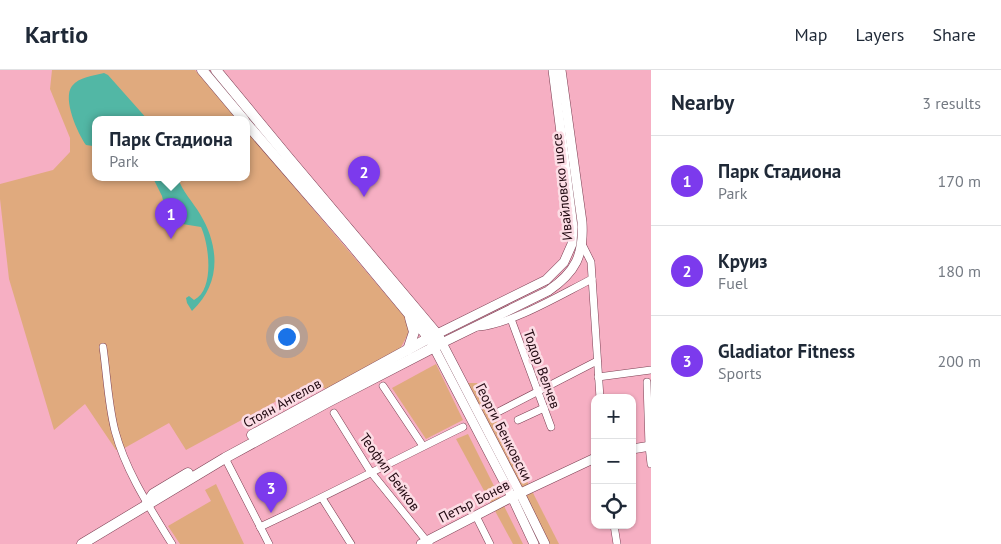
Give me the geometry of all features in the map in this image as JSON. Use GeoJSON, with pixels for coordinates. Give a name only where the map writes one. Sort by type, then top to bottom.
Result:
{"type":"FeatureCollection","features":[{"type":"Feature","properties":{"kind":"main road"},"geometry":{"type":"LineString","coordinates":[[202,70],[240,116]]}},
{"type":"Feature","properties":{"kind":"main road"},"geometry":{"type":"LineString","coordinates":[[216,70],[436,341]]}},
{"type":"Feature","properties":{"kind":"main road"},"geometry":{"type":"LineString","coordinates":[[250,128],[409,314],[436,341]]}},
{"type":"Feature","properties":{"kind":"main road"},"geometry":{"type":"LineString","coordinates":[[408,350],[414,332],[409,314]]}},
{"type":"Feature","properties":{"kind":"main road","name":"Стоян Ангелов"},"geometry":{"type":"LineString","coordinates":[[147,503],[153,494],[221,453],[408,350],[436,341]]}},
{"type":"Feature","properties":{"kind":"main road","name":"Стоян Ангелов"},"geometry":{"type":"LineString","coordinates":[[82,544],[224,458],[436,341]]}},
{"type":"Feature","properties":{"kind":"street","name":"Ивайловско шосе"},"geometry":{"type":"LineString","coordinates":[[436,341],[546,280],[564,262],[569,251],[572,244],[573,227],[553,70]]}},
{"type":"Feature","properties":{"kind":"street","name":"Ивайловско шосе"},"geometry":{"type":"LineString","coordinates":[[436,341],[478,327],[548,291],[560,282],[576,263],[582,244],[582,222],[562,70]]}},
{"type":"Feature","properties":{"kind":"street"},"geometry":{"type":"LineString","coordinates":[[582,244],[591,262],[600,394]]}},
{"type":"Feature","properties":{"kind":"street"},"geometry":{"type":"LineString","coordinates":[[478,327],[511,319],[592,279]]}},
{"type":"Feature","properties":{"kind":"street","name":"Тодор Велчев"},"geometry":{"type":"LineString","coordinates":[[511,319],[550,427]]}},
{"type":"Feature","properties":{"kind":"street","name":"Георги Бенковски"},"geometry":{"type":"LineString","coordinates":[[436,341],[516,495],[545,544]]}},
{"type":"Feature","properties":{"kind":"street"},"geometry":{"type":"LineString","coordinates":[[103,347],[115,429],[121,450],[147,503],[172,544]]}},
{"type":"Feature","properties":{"kind":"street"},"geometry":{"type":"LineString","coordinates":[[498,412],[597,361]]}},
{"type":"Feature","properties":{"kind":"street"},"geometry":{"type":"LineString","coordinates":[[598,377],[651,370]]}},
{"type":"Feature","properties":{"kind":"street"},"geometry":{"type":"LineString","coordinates":[[647,382],[651,464]]}},
{"type":"Feature","properties":{"kind":"street"},"geometry":{"type":"LineString","coordinates":[[383,386],[423,446]]}},
{"type":"Feature","properties":{"kind":"street"},"geometry":{"type":"LineString","coordinates":[[518,420],[544,408]]}},
{"type":"Feature","properties":{"kind":"street","name":"Теофил Бейков"},"geometry":{"type":"LineString","coordinates":[[334,413],[370,472],[426,543]]}},
{"type":"Feature","properties":{"kind":"street"},"geometry":{"type":"LineString","coordinates":[[260,527],[463,427]]}},
{"type":"Feature","properties":{"kind":"street"},"geometry":{"type":"LineString","coordinates":[[636,448],[650,446]]}},
{"type":"Feature","properties":{"kind":"street"},"geometry":{"type":"LineString","coordinates":[[224,458],[269,544]]}},
{"type":"Feature","properties":{"kind":"street","name":"Петър Бонев"},"geometry":{"type":"LineString","coordinates":[[426,543],[516,495],[591,460]]}},
{"type":"Feature","properties":{"kind":"street","name":"Георги Бенковски"},"geometry":{"type":"LineString","coordinates":[[516,495],[534,544]]}},
{"type":"Feature","properties":{"kind":"street"},"geometry":{"type":"LineString","coordinates":[[322,498],[351,544]]}},
{"type":"Feature","properties":{"kind":"street"},"geometry":{"type":"LineString","coordinates":[[476,516],[490,544]]}},
{"type":"Feature","properties":{"kind":"street"},"geometry":{"type":"LineString","coordinates":[[615,529],[617,544]]}},
{"type":"Feature","properties":{"kind":"shaded area"},"geometry":{"type":"Polygon","coordinates":[[[52,70],[195,70],[235,116],[92,116],[92,181],[250,181],[250,135],[409,322],[409,332],[399,351],[326,389],[312,382],[186,450],[169,423],[121,450],[116,450],[85,404],[54,430],[9,279],[0,199],[0,184],[53,170],[70,152],[70,138],[50,89],[52,70]]]}},
{"type":"Feature","properties":{"kind":"shaded area"},"geometry":{"type":"Polygon","coordinates":[[[104,73],[108,75],[144,116],[92,116],[92,146],[86,145],[72,116],[69,92],[75,83],[86,77],[104,73]]]}},
{"type":"Feature","properties":{"kind":"shaded area"},"geometry":{"type":"Polygon","coordinates":[[[154,181],[179,181],[200,214],[211,239],[214,252],[213,277],[208,289],[192,311],[186,298],[189,296],[194,300],[201,295],[208,277],[208,255],[204,235],[201,227],[170,222],[167,218],[162,196],[154,181]]]}},
{"type":"Feature","properties":{"kind":"shaded area"},"geometry":{"type":"Polygon","coordinates":[[[436,364],[463,420],[426,439],[392,388],[436,364]]]}},
{"type":"Feature","properties":{"kind":"shaded area"},"geometry":{"type":"Polygon","coordinates":[[[467,383],[477,383],[559,544],[550,544],[467,383]]]}},
{"type":"Feature","properties":{"kind":"shaded area"},"geometry":{"type":"Polygon","coordinates":[[[468,434],[523,544],[513,544],[456,439],[468,434]]]}},
{"type":"Feature","properties":{"kind":"shaded area"},"geometry":{"type":"Polygon","coordinates":[[[216,484],[244,544],[180,544],[168,526],[211,501],[205,490],[216,484]]]}},
{"type":"Feature","properties":{"kind":"place","name":"Круиз"},"geometry":{"type":"Point","coordinates":[364,197]}},
{"type":"Feature","properties":{"kind":"place","name":"Парк Стадиона"},"geometry":{"type":"Point","coordinates":[171,239]}},
{"type":"Feature","properties":{"kind":"place","name":"Gladiator Fitness"},"geometry":{"type":"Point","coordinates":[271,513]}}]}
